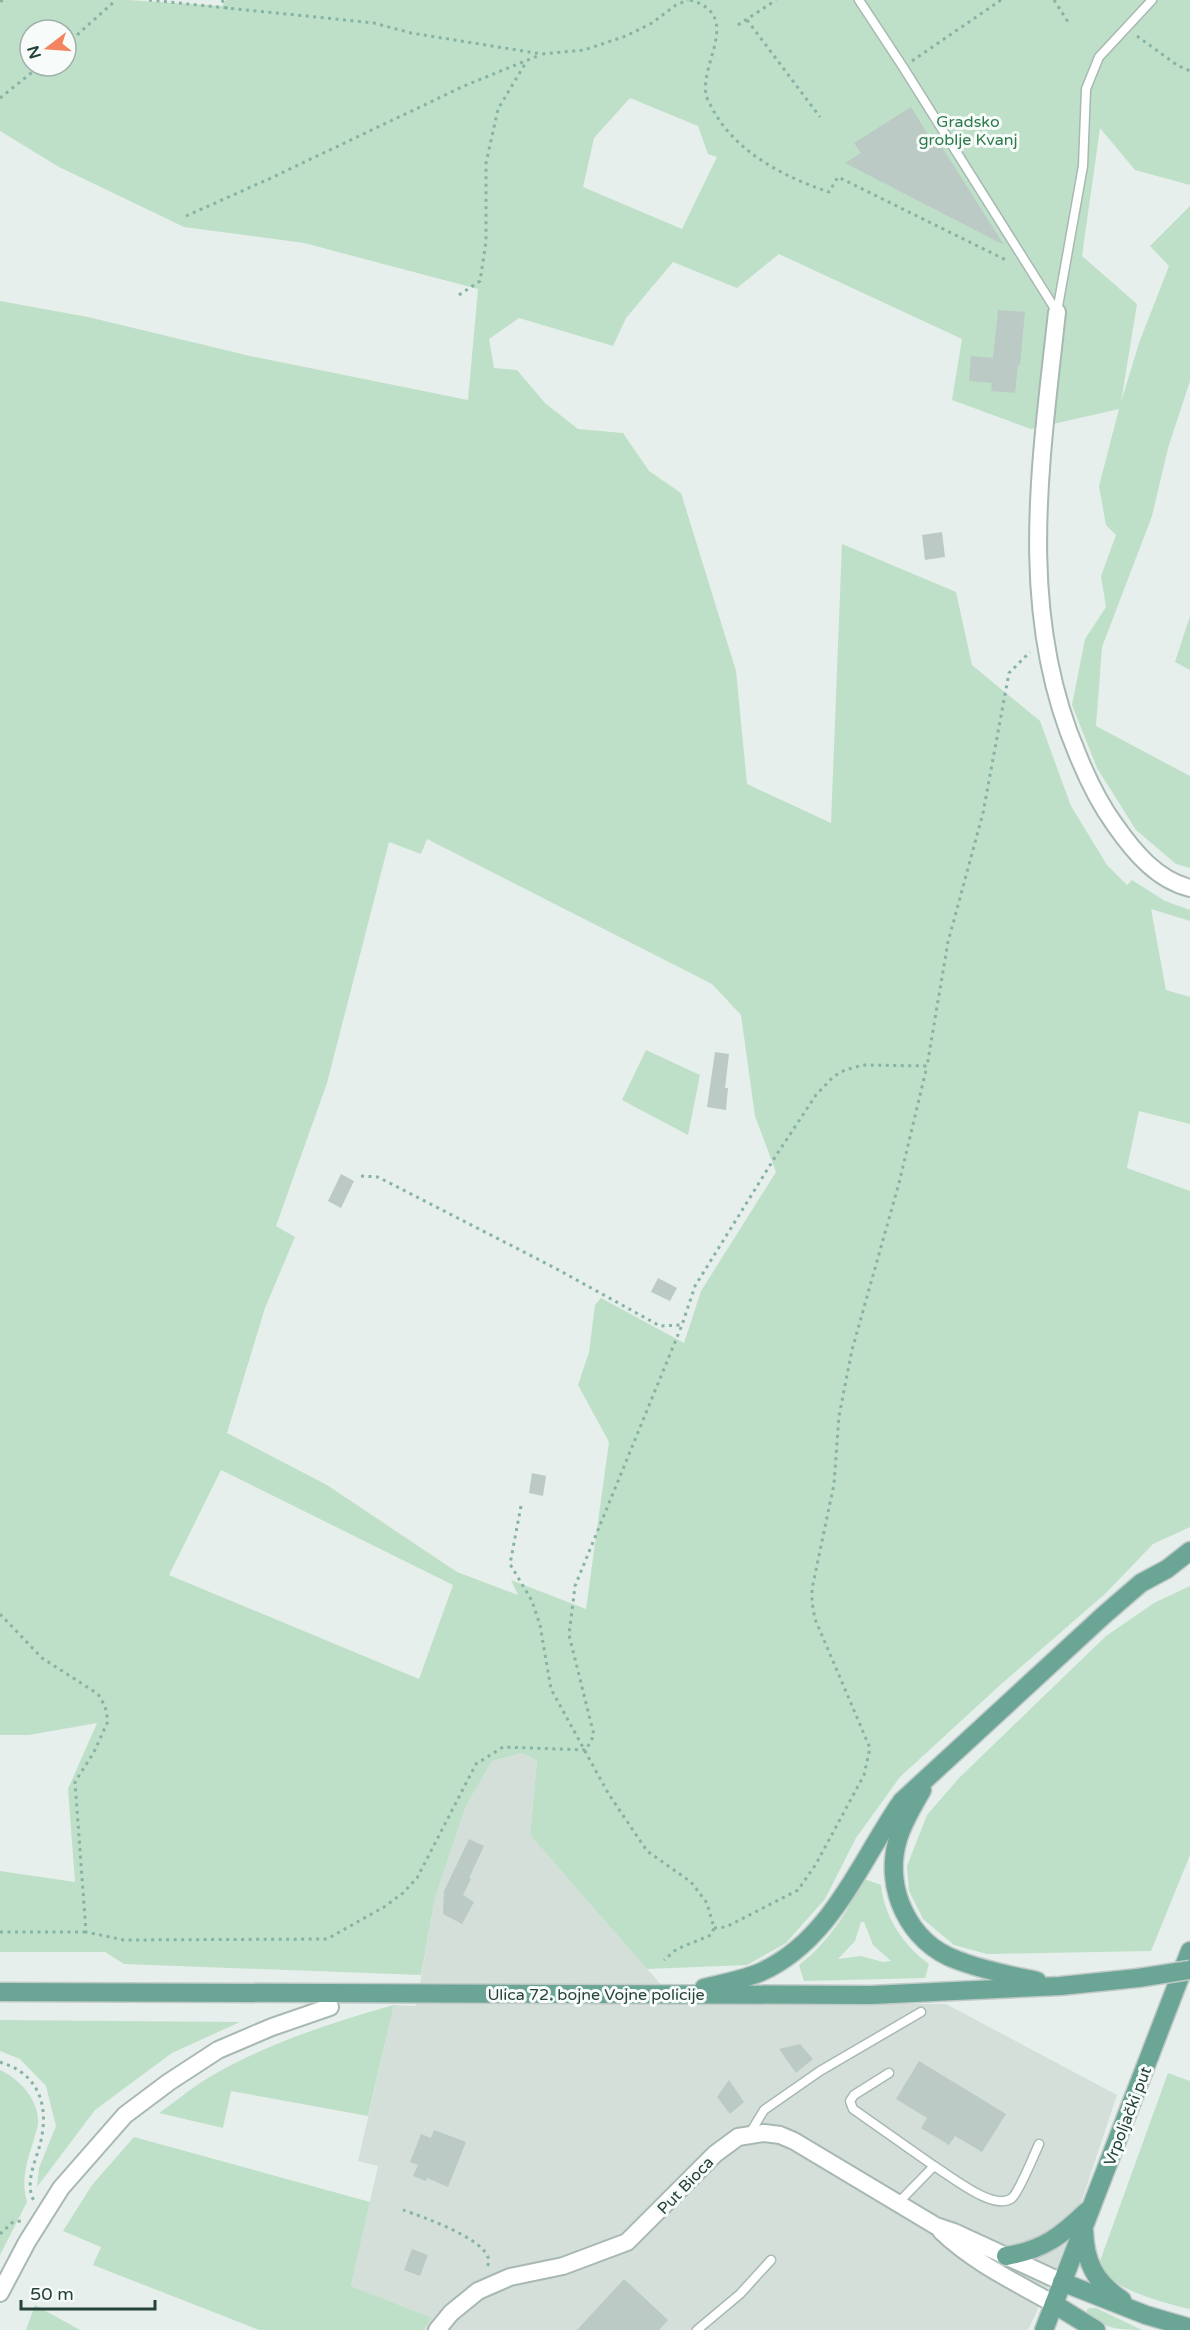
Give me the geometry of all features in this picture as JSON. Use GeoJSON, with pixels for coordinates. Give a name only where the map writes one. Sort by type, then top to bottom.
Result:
{"type":"FeatureCollection","features":[{"type":"Feature","properties":{"kind":"main road"},"geometry":{"type":"LineString","coordinates":[[675,1995],[760,1972],[784,1959],[808,1940],[826,1920],[848,1888],[882,1829],[902,1801],[1104,1615],[1142,1583],[1167,1569],[1190,1551]]}},
{"type":"Feature","properties":{"kind":"main road"},"geometry":{"type":"LineString","coordinates":[[1167,1569],[1190,1561]]}},
{"type":"Feature","properties":{"kind":"main road"},"geometry":{"type":"LineString","coordinates":[[929,1777],[904,1822],[897,1841],[894,1866],[896,1891],[904,1914],[918,1935],[936,1950],[955,1960],[1060,1986]]}},
{"type":"Feature","properties":{"kind":"main road","name":"Vrpoljački put"},"geometry":{"type":"LineString","coordinates":[[1062,2282],[1190,1950]]}},
{"type":"Feature","properties":{"kind":"main road","name":"Ulica 72. bojne Vojne policije"},"geometry":{"type":"LineString","coordinates":[[0,1992],[871,1995],[1060,1986],[1190,1970]]}},
{"type":"Feature","properties":{"kind":"main road"},"geometry":{"type":"LineString","coordinates":[[1006,2256],[1020,2254],[1061,2236],[1091,2208]]}},
{"type":"Feature","properties":{"kind":"main road"},"geometry":{"type":"LineString","coordinates":[[1084,2226],[1087,2257],[1096,2278],[1112,2294],[1146,2315]]}},
{"type":"Feature","properties":{"kind":"main road"},"geometry":{"type":"LineString","coordinates":[[1044,2330],[1062,2282],[1146,2315],[1190,2328]]}},
{"type":"Feature","properties":{"kind":"main road"},"geometry":{"type":"LineString","coordinates":[[1054,2304],[1096,2330]]}},
{"type":"Feature","properties":{"kind":"street"},"geometry":{"type":"LineString","coordinates":[[1057,312],[1042,448],[1038,592],[1043,637],[1052,683],[1066,729],[1107,813],[1132,848],[1155,871],[1180,886],[1190,888]]}},
{"type":"Feature","properties":{"kind":"street"},"geometry":{"type":"LineString","coordinates":[[0,2293],[61,2188],[124,2115],[218,2050],[272,2027],[330,2007]]}},
{"type":"Feature","properties":{"kind":"street"},"geometry":{"type":"LineString","coordinates":[[750,2133],[780,2135],[794,2141],[936,2226],[954,2232],[1062,2282]]}},
{"type":"Feature","properties":{"kind":"street","name":"Put Bioca"},"geometry":{"type":"LineString","coordinates":[[437,2330],[451,2313],[478,2290],[510,2277],[563,2266],[627,2242],[715,2154],[738,2137],[750,2133]]}},
{"type":"Feature","properties":{"kind":"street"},"geometry":{"type":"LineString","coordinates":[[936,2226],[963,2251],[1054,2304]]}},
{"type":"Feature","properties":{"kind":"lane"},"geometry":{"type":"LineString","coordinates":[[859,0],[1057,312]]}},
{"type":"Feature","properties":{"kind":"lane"},"geometry":{"type":"LineString","coordinates":[[1057,312],[1083,166],[1086,89],[1099,57],[1152,0]]}},
{"type":"Feature","properties":{"kind":"lane"},"geometry":{"type":"LineString","coordinates":[[750,2133],[764,2110],[820,2071],[921,2012]]}},
{"type":"Feature","properties":{"kind":"lane"},"geometry":{"type":"LineString","coordinates":[[889,2073],[854,2095],[850,2101],[853,2109],[934,2166],[991,2201],[1003,2203],[1014,2197],[1039,2144]]}},
{"type":"Feature","properties":{"kind":"lane"},"geometry":{"type":"LineString","coordinates":[[897,2204],[934,2166]]}},
{"type":"Feature","properties":{"kind":"lane"},"geometry":{"type":"LineString","coordinates":[[697,2330],[740,2294],[771,2260]]}},
{"type":"Feature","properties":{"kind":"path"},"geometry":{"type":"LineString","coordinates":[[0,1],[5,0]]}},
{"type":"Feature","properties":{"kind":"path"},"geometry":{"type":"LineString","coordinates":[[78,34],[116,0]]}},
{"type":"Feature","properties":{"kind":"path"},"geometry":{"type":"LineString","coordinates":[[149,0],[374,23],[421,34],[542,54],[584,50],[626,36],[652,23],[676,5],[689,0],[699,2],[709,9],[717,22],[717,40],[707,71],[706,96],[718,118],[736,139],[768,165],[802,183],[829,192],[838,177],[1029,270]]}},
{"type":"Feature","properties":{"kind":"path"},"geometry":{"type":"LineString","coordinates":[[222,0],[227,9]]}},
{"type":"Feature","properties":{"kind":"path"},"geometry":{"type":"LineString","coordinates":[[738,25],[776,0]]}},
{"type":"Feature","properties":{"kind":"path"},"geometry":{"type":"LineString","coordinates":[[903,67],[1001,0]]}},
{"type":"Feature","properties":{"kind":"path"},"geometry":{"type":"LineString","coordinates":[[1054,0],[1070,25]]}},
{"type":"Feature","properties":{"kind":"path"},"geometry":{"type":"LineString","coordinates":[[747,20],[820,117]]}},
{"type":"Feature","properties":{"kind":"path"},"geometry":{"type":"LineString","coordinates":[[1126,28],[1177,65],[1190,70]]}},
{"type":"Feature","properties":{"kind":"path"},"geometry":{"type":"LineString","coordinates":[[186,216],[272,178],[464,86],[542,54]]}},
{"type":"Feature","properties":{"kind":"path"},"geometry":{"type":"LineString","coordinates":[[459,295],[480,280],[486,242],[486,163],[498,109],[526,62]]}},
{"type":"Feature","properties":{"kind":"path"},"geometry":{"type":"LineString","coordinates":[[0,98],[25,78]]}},
{"type":"Feature","properties":{"kind":"path"},"geometry":{"type":"LineString","coordinates":[[714,1928],[726,1927],[798,1890],[816,1864],[864,1775],[870,1748],[815,1619],[812,1602],[812,1589],[834,1484],[839,1416],[852,1350],[899,1183],[927,1066],[948,942],[983,813],[1009,673],[1043,637]]}},
{"type":"Feature","properties":{"kind":"path"},"geometry":{"type":"LineString","coordinates":[[586,1750],[594,1735],[570,1635],[575,1586],[682,1324],[695,1286],[783,1144],[816,1095],[832,1077],[845,1070],[863,1065],[927,1066]]}},
{"type":"Feature","properties":{"kind":"path"},"geometry":{"type":"LineString","coordinates":[[361,1176],[378,1177],[555,1268],[660,1326],[682,1324]]}},
{"type":"Feature","properties":{"kind":"path"},"geometry":{"type":"LineString","coordinates":[[521,1506],[510,1564],[532,1601],[540,1625],[551,1689],[608,1793],[647,1851],[691,1882],[707,1903],[714,1928],[711,1935],[677,1949],[664,1960]]}},
{"type":"Feature","properties":{"kind":"path"},"geometry":{"type":"LineString","coordinates":[[0,1614],[42,1658],[98,1694],[105,1706],[108,1721],[94,1752],[75,1782],[86,1932]]}},
{"type":"Feature","properties":{"kind":"path"},"geometry":{"type":"LineString","coordinates":[[0,1932],[86,1932],[124,1940],[327,1940],[384,1907],[404,1893],[417,1878],[476,1764],[503,1747],[586,1750]]}},
{"type":"Feature","properties":{"kind":"path"},"geometry":{"type":"LineString","coordinates":[[0,2062],[22,2072],[40,2095],[45,2122],[32,2169],[31,2195],[43,2217]]}},
{"type":"Feature","properties":{"kind":"path"},"geometry":{"type":"LineString","coordinates":[[403,2210],[444,2225],[479,2246],[487,2254],[489,2261],[487,2269],[492,2285]]}},
{"type":"Feature","properties":{"kind":"shaded area"},"geometry":{"type":"Polygon","coordinates":[[[522,1753],[537,1761],[530,1835],[678,2004],[946,2004],[1117,2095],[1080,2206],[1054,2274],[1028,2330],[423,2330],[431,2318],[351,2286],[378,2166],[358,2161],[394,2005],[416,2006],[435,1898],[466,1806],[492,1761],[522,1753]]]}},
{"type":"Feature","properties":{"kind":"green space","name":"Gradsko groblje Kvanj"},"geometry":{"type":"Polygon","coordinates":[[[0,0],[128,0],[222,6],[226,0],[1190,0],[1190,185],[1135,170],[1100,128],[1082,256],[1137,304],[1121,402],[1139,343],[1169,266],[1150,246],[1190,206],[1190,381],[1168,448],[1152,516],[1102,647],[1096,726],[1190,776],[1190,868],[1176,864],[1136,830],[1097,768],[1072,705],[1085,639],[1106,607],[1101,576],[1116,535],[1106,525],[1099,486],[1119,409],[1031,429],[952,400],[962,339],[779,254],[737,288],[673,262],[626,318],[613,346],[519,318],[489,339],[494,368],[517,370],[545,403],[578,429],[623,433],[649,471],[681,493],[736,671],[747,784],[831,823],[842,544],[956,592],[972,665],[1040,721],[1071,806],[1107,865],[1127,885],[1132,880],[1165,901],[1190,910],[1190,921],[1151,909],[1166,990],[1190,997],[1190,1124],[1139,1111],[1127,1168],[1190,1191],[1190,1527],[1153,1544],[1106,1593],[998,1687],[900,1777],[856,1838],[825,1899],[786,1943],[747,1965],[647,1969],[530,1835],[537,1761],[522,1753],[492,1761],[466,1806],[435,1898],[421,1975],[124,1964],[105,1952],[0,1952],[0,1871],[75,1882],[68,1789],[97,1723],[29,1735],[0,1735],[0,301],[88,317],[250,356],[468,400],[478,289],[304,243],[184,227],[59,167],[0,131],[0,0]],[[630,98],[594,138],[583,187],[682,229],[717,157],[708,154],[698,126],[630,98]],[[427,839],[421,854],[389,842],[327,1083],[276,1226],[295,1237],[265,1308],[227,1433],[327,1485],[457,1572],[518,1595],[511,1580],[586,1609],[609,1442],[578,1385],[589,1352],[595,1305],[601,1298],[684,1343],[701,1291],[776,1172],[755,1116],[741,1015],[712,984],[427,839]],[[221,1470],[169,1575],[419,1679],[453,1585],[221,1470]]]}},
{"type":"Feature","properties":{"kind":"green space"},"geometry":{"type":"Polygon","coordinates":[[[1190,616],[1190,670],[1175,662],[1190,616]]]}},
{"type":"Feature","properties":{"kind":"green space"},"geometry":{"type":"Polygon","coordinates":[[[646,1050],[700,1075],[688,1135],[622,1100],[646,1050]]]}},
{"type":"Feature","properties":{"kind":"green space"},"geometry":{"type":"Polygon","coordinates":[[[1190,1586],[1190,1855],[1151,1951],[987,1954],[954,1945],[923,1919],[909,1891],[907,1866],[927,1815],[959,1778],[1106,1636],[1154,1603],[1190,1586]]]}},
{"type":"Feature","properties":{"kind":"green space"},"geometry":{"type":"Polygon","coordinates":[[[864,1879],[881,1885],[886,1908],[897,1930],[911,1949],[929,1964],[925,1978],[804,1981],[799,1965],[828,1937],[864,1879]],[[861,1922],[855,1941],[838,1959],[861,1956],[883,1962],[891,1961],[873,1945],[864,1922],[861,1922]]]}},
{"type":"Feature","properties":{"kind":"green space"},"geometry":{"type":"Polygon","coordinates":[[[394,2005],[368,2116],[231,2091],[223,2128],[159,2113],[202,2082],[252,2055],[322,2027],[394,2005]]]}},
{"type":"Feature","properties":{"kind":"green space"},"geometry":{"type":"Polygon","coordinates":[[[0,2020],[240,2022],[172,2053],[95,2110],[37,2187],[39,2168],[56,2126],[46,2086],[20,2059],[0,2051],[0,2020]]]}},
{"type":"Feature","properties":{"kind":"green space"},"geometry":{"type":"Polygon","coordinates":[[[0,2070],[15,2079],[32,2099],[38,2116],[38,2125],[25,2172],[24,2187],[27,2202],[0,2255],[0,2070]]]}},
{"type":"Feature","properties":{"kind":"green space"},"geometry":{"type":"Polygon","coordinates":[[[1168,2073],[1190,2081],[1190,2309],[1133,2292],[1106,2274],[1100,2261],[1168,2073]]]}},
{"type":"Feature","properties":{"kind":"green space"},"geometry":{"type":"Polygon","coordinates":[[[134,2137],[370,2202],[351,2286],[432,2318],[423,2330],[259,2330],[93,2265],[101,2247],[63,2231],[92,2185],[134,2137]]]}},
{"type":"Feature","properties":{"kind":"green space"},"geometry":{"type":"Polygon","coordinates":[[[35,2305],[80,2330],[26,2330],[35,2305]]]}},
{"type":"Feature","properties":{"kind":"green space"},"geometry":{"type":"Polygon","coordinates":[[[1096,2308],[1142,2330],[1120,2329],[1099,2322],[1087,2313],[1087,2309],[1096,2308]]]}},
{"type":"Feature","properties":{"kind":"building"},"geometry":{"type":"Polygon","coordinates":[[[911,107],[929,136],[933,133],[1004,245],[845,163],[861,153],[854,143],[911,107]]]}},
{"type":"Feature","properties":{"kind":"building"},"geometry":{"type":"Polygon","coordinates":[[[998,310],[1025,312],[1015,393],[991,391],[992,383],[969,381],[971,356],[993,358],[998,310]]]}},
{"type":"Feature","properties":{"kind":"building"},"geometry":{"type":"Polygon","coordinates":[[[942,532],[945,557],[925,560],[922,535],[942,532]]]}},
{"type":"Feature","properties":{"kind":"building"},"geometry":{"type":"Polygon","coordinates":[[[715,1052],[729,1054],[725,1088],[728,1088],[726,1110],[707,1107],[715,1052]]]}},
{"type":"Feature","properties":{"kind":"building"},"geometry":{"type":"Polygon","coordinates":[[[341,1174],[354,1181],[341,1208],[328,1201],[341,1174]]]}},
{"type":"Feature","properties":{"kind":"building"},"geometry":{"type":"Polygon","coordinates":[[[658,1278],[677,1288],[670,1301],[651,1292],[658,1278]]]}},
{"type":"Feature","properties":{"kind":"building"},"geometry":{"type":"Polygon","coordinates":[[[532,1473],[546,1476],[543,1496],[529,1493],[532,1473]]]}},
{"type":"Feature","properties":{"kind":"building"},"geometry":{"type":"Polygon","coordinates":[[[469,1839],[484,1846],[463,1895],[474,1902],[462,1924],[443,1914],[444,1891],[469,1839]]]}},
{"type":"Feature","properties":{"kind":"building"},"geometry":{"type":"Polygon","coordinates":[[[800,2044],[813,2059],[796,2073],[779,2049],[800,2044]]]}},
{"type":"Feature","properties":{"kind":"building"},"geometry":{"type":"Polygon","coordinates":[[[919,2061],[1006,2114],[982,2152],[955,2136],[949,2145],[921,2128],[927,2118],[896,2099],[919,2061]]]}},
{"type":"Feature","properties":{"kind":"building"},"geometry":{"type":"Polygon","coordinates":[[[729,2080],[744,2102],[730,2114],[717,2097],[729,2080]]]}},
{"type":"Feature","properties":{"kind":"building"},"geometry":{"type":"Polygon","coordinates":[[[434,2130],[466,2142],[448,2187],[427,2178],[426,2181],[413,2176],[418,2165],[410,2162],[421,2134],[431,2138],[434,2130]]]}},
{"type":"Feature","properties":{"kind":"building"},"geometry":{"type":"Polygon","coordinates":[[[412,2249],[428,2255],[420,2276],[404,2270],[412,2249]]]}},
{"type":"Feature","properties":{"kind":"building"},"geometry":{"type":"Polygon","coordinates":[[[624,2279],[668,2320],[659,2330],[577,2330],[624,2279]]]}}]}
